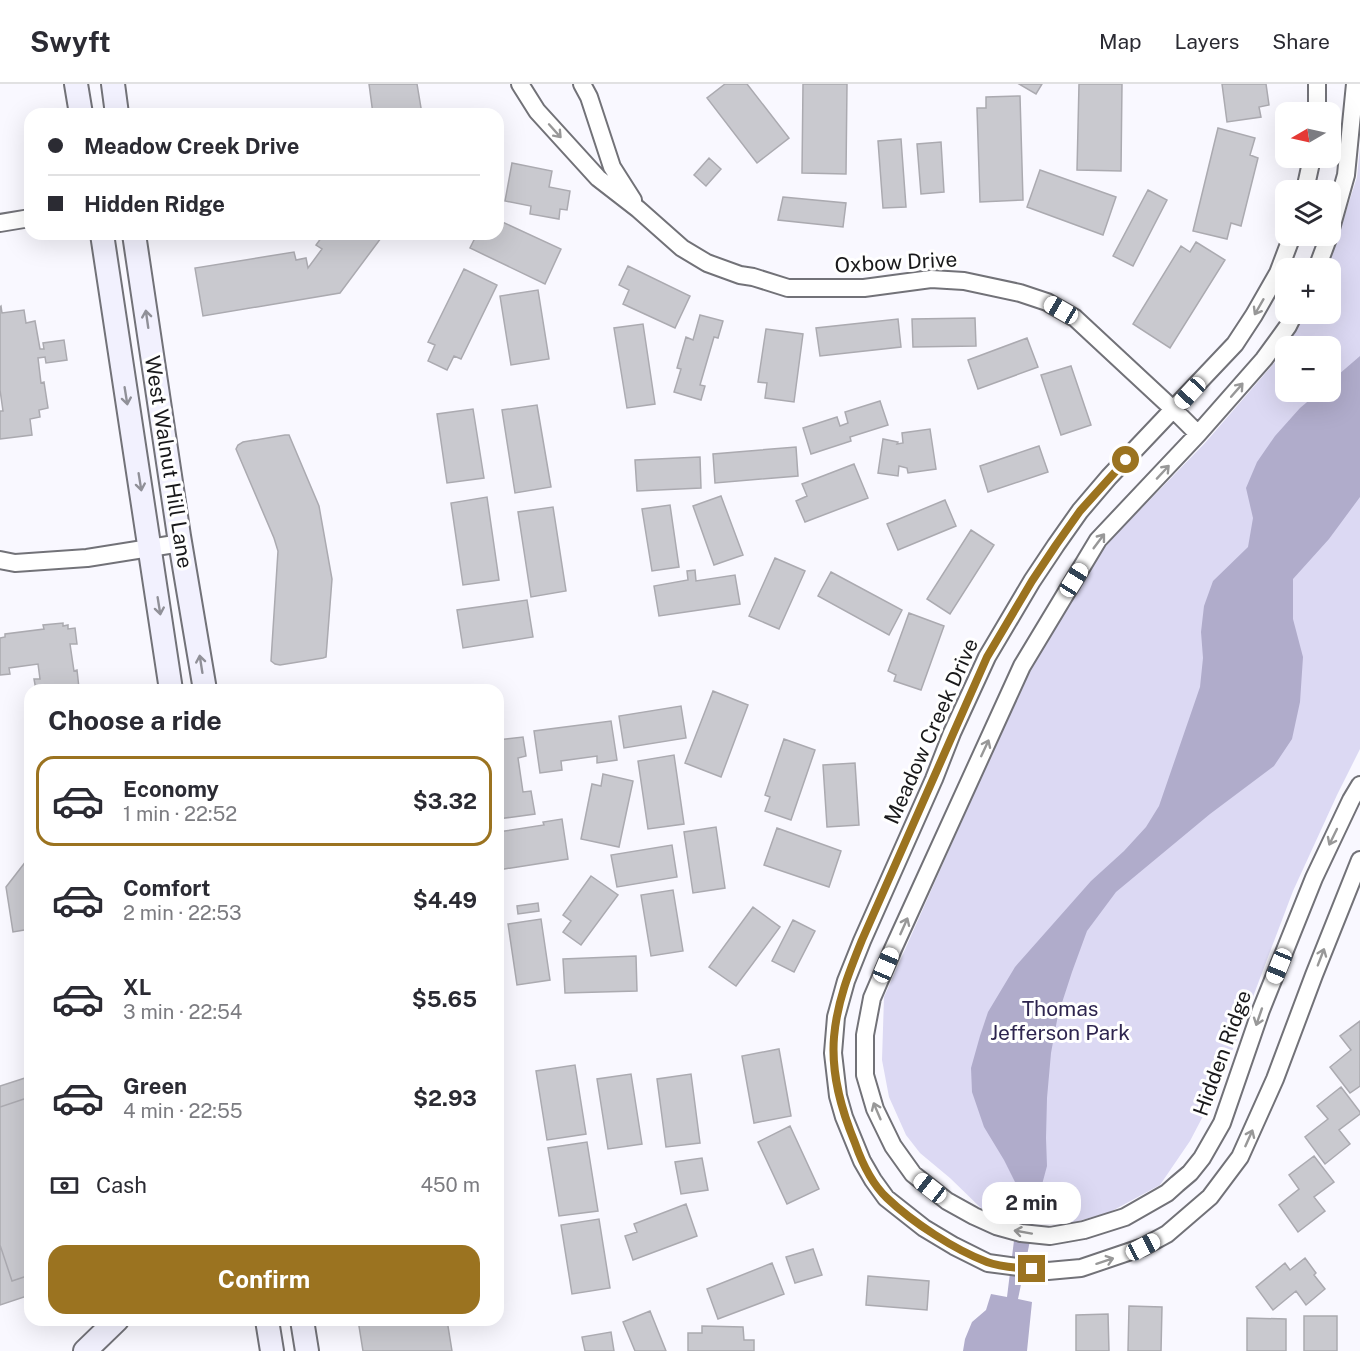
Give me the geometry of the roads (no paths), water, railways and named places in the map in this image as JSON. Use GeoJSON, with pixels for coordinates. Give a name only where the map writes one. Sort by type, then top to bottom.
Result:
{"type":"FeatureCollection","features":[{"type":"Feature","properties":{"kind":"main road"},"geometry":{"type":"LineString","coordinates":[[75,84],[80,108]]}},
{"type":"Feature","properties":{"kind":"main road"},"geometry":{"type":"LineString","coordinates":[[113,84],[116,108]]}},
{"type":"Feature","properties":{"kind":"main road","name":"West Walnut Hill Lane"},"geometry":{"type":"LineString","coordinates":[[103,240],[170,684]]}},
{"type":"Feature","properties":{"kind":"main road","name":"West Walnut Hill Lane"},"geometry":{"type":"LineString","coordinates":[[135,240],[204,684]]}},
{"type":"Feature","properties":{"kind":"main road"},"geometry":{"type":"LineString","coordinates":[[85,1351],[111,1326]]}},
{"type":"Feature","properties":{"kind":"main road"},"geometry":{"type":"LineString","coordinates":[[268,1326],[272,1351]]}},
{"type":"Feature","properties":{"kind":"main road"},"geometry":{"type":"LineString","coordinates":[[303,1326],[307,1351]]}},
{"type":"Feature","properties":{"kind":"street","name":"Oxbow Drive"},"geometry":{"type":"LineString","coordinates":[[520,84],[537,111],[598,178],[638,208],[682,248],[707,263],[788,288],[864,288],[931,279],[964,281],[1020,293],[1047,302],[1075,318],[1198,434]]}},
{"type":"Feature","properties":{"kind":"street","name":"Oxbow Drive"},"geometry":{"type":"LineString","coordinates":[[582,84],[589,97],[612,167],[638,208]]}},
{"type":"Feature","properties":{"kind":"street"},"geometry":{"type":"LineString","coordinates":[[1317,84],[1317,102]]}},
{"type":"Feature","properties":{"kind":"street"},"geometry":{"type":"LineString","coordinates":[[1341,193],[1346,175],[1355,84]]}},
{"type":"Feature","properties":{"kind":"street"},"geometry":{"type":"LineString","coordinates":[[0,223],[24,219]]}},
{"type":"Feature","properties":{"kind":"street","name":"Meadow Creek Drive"},"geometry":{"type":"LineString","coordinates":[[1288,246],[1278,273],[1235,344],[1109,477],[1080,511],[1032,581],[987,657],[862,940],[846,981],[838,1010],[833,1053],[838,1096],[862,1161],[873,1180],[886,1197],[924,1228],[988,1263],[1048,1271],[1081,1268],[1143,1247],[1167,1234],[1210,1197],[1240,1157],[1275,1079],[1360,860]]}},
{"type":"Feature","properties":{"kind":"street"},"geometry":{"type":"LineString","coordinates":[[1198,434],[1264,359],[1289,324]]}},
{"type":"Feature","properties":{"kind":"street","name":"Hidden Ridge"},"geometry":{"type":"LineString","coordinates":[[1198,434],[1098,540],[1022,666],[872,998],[865,1035],[865,1075],[875,1109],[893,1146],[914,1174],[947,1201],[974,1216],[996,1226],[1021,1233],[1050,1236],[1084,1230],[1125,1217],[1167,1193],[1190,1173],[1202,1158],[1222,1123],[1261,1010],[1314,878],[1360,785]]}},
{"type":"Feature","properties":{"kind":"street"},"geometry":{"type":"LineString","coordinates":[[0,560],[15,563],[87,558],[181,543]]}},
{"type":"Feature","properties":{"kind":"park label","name":"Thomas Jefferson Park"},"geometry":{"type":"Point","coordinates":[1060,1020]}}]}
